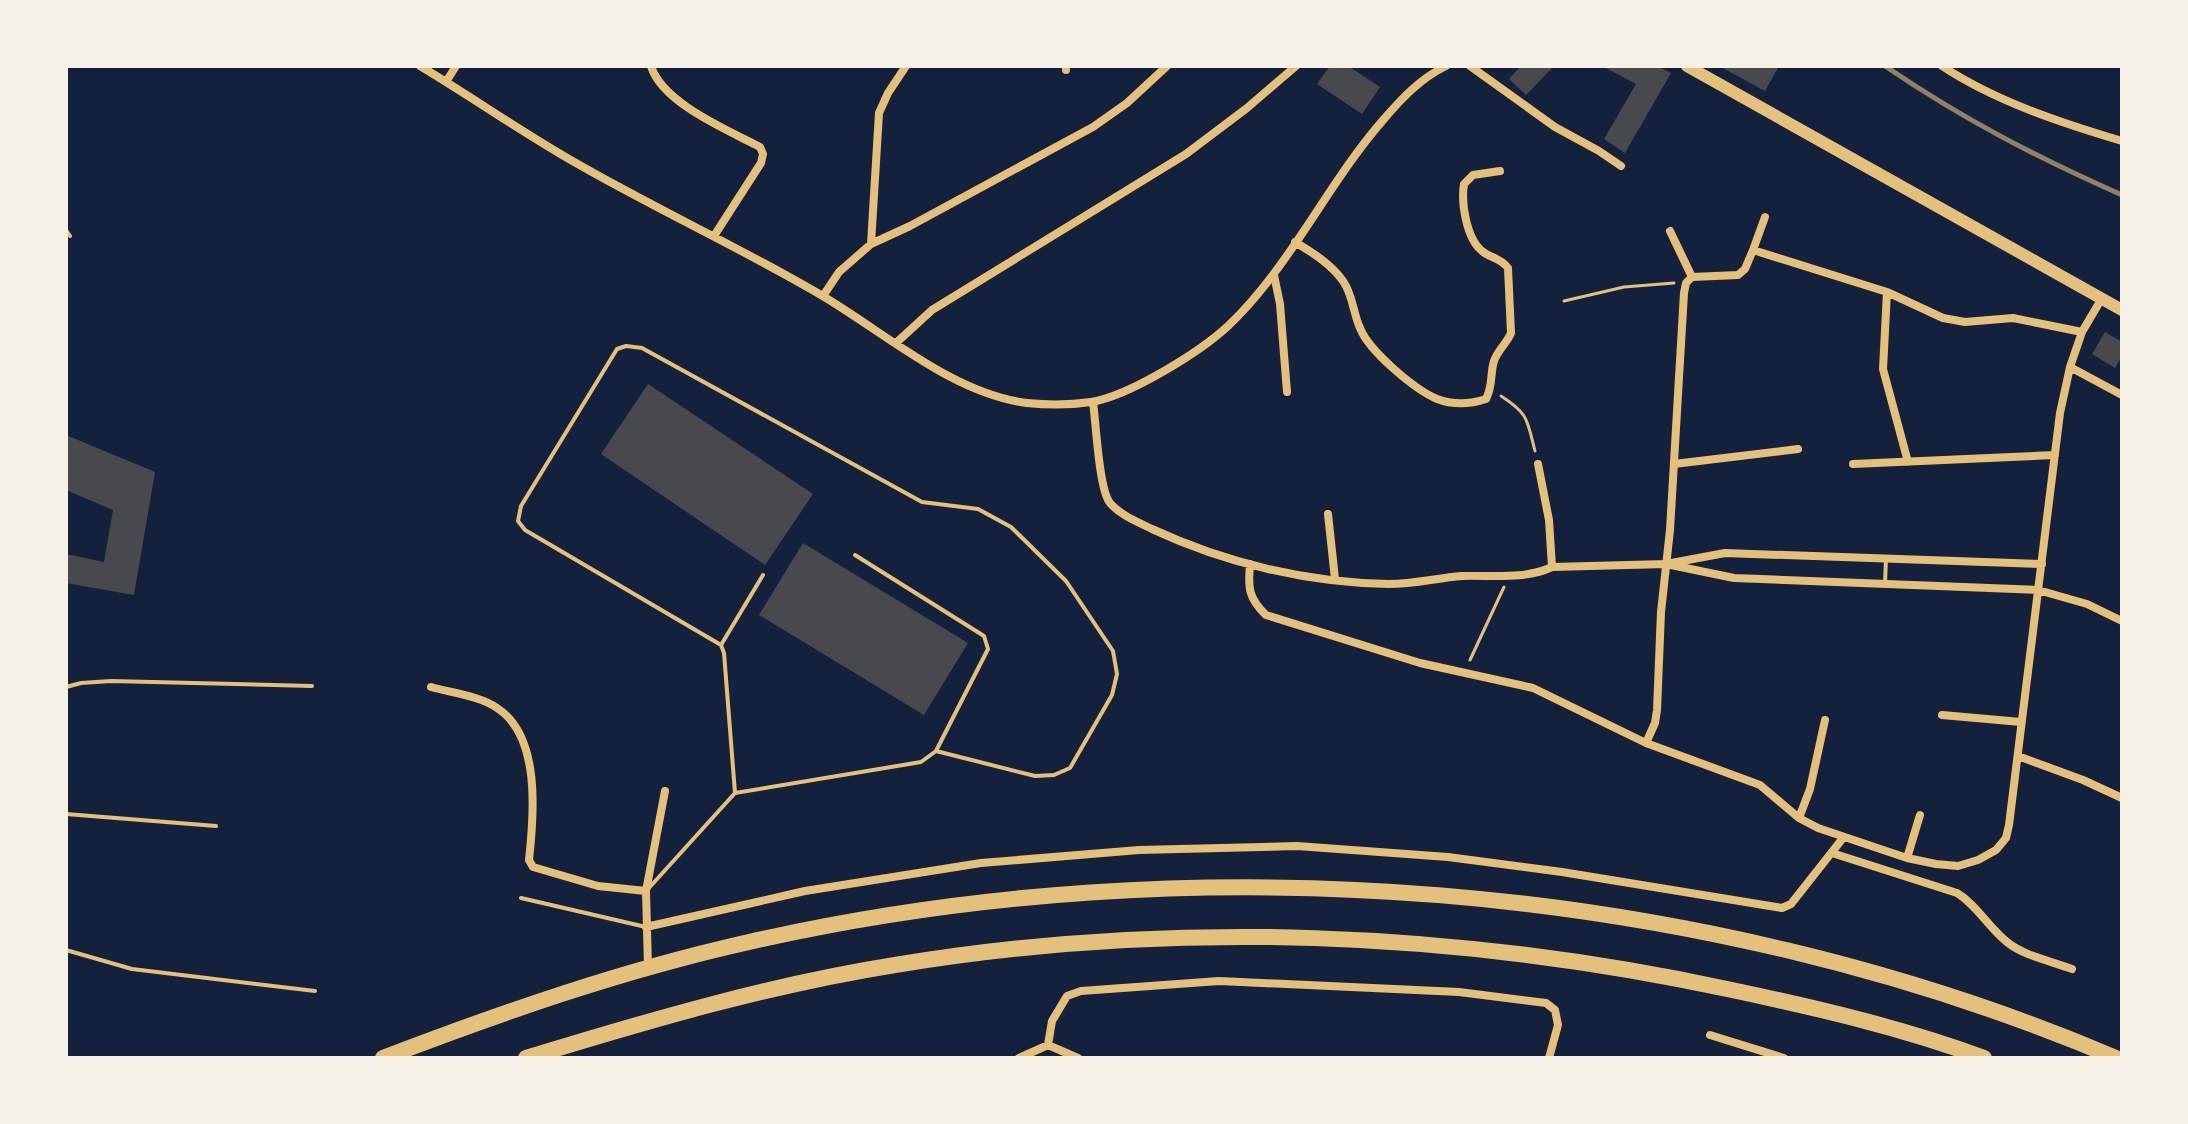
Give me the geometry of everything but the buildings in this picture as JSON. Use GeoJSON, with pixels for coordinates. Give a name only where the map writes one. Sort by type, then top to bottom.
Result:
{"type":"FeatureCollection","features":[{"type":"Feature","properties":{"kind":"highway"},"geometry":{"type":"LineString","coordinates":[[383,1058],[495,1015],[648,967],[750,941],[882,916],[1046,896],[1154,889],[1267,887],[1352,890],[1567,910],[1742,942],[1954,996],[2116,1058]]}},
{"type":"Feature","properties":{"kind":"highway"},"geometry":{"type":"LineString","coordinates":[[526,1058],[701,1006],[895,965],[1048,945],[1152,938],[1270,937],[1433,943],[1562,958],[1672,977],[1808,1006],[1944,1043],[1984,1058]]}},
{"type":"Feature","properties":{"kind":"main road"},"geometry":{"type":"LineString","coordinates":[[1687,66],[2122,310]]}},
{"type":"Feature","properties":{"kind":"street"},"geometry":{"type":"LineString","coordinates":[[420,66],[572,161],[823,296],[950,376],[980,390],[1026,402],[1093,402],[1159,374],[1190,355],[1245,309],[1274,275],[1334,183],[1402,98],[1422,80],[1446,66]]}},
{"type":"Feature","properties":{"kind":"street"},"geometry":{"type":"LineString","coordinates":[[446,82],[456,66]]}},
{"type":"Feature","properties":{"kind":"street"},"geometry":{"type":"LineString","coordinates":[[651,66],[667,90],[682,103],[760,147],[763,154],[761,163],[714,236]]}},
{"type":"Feature","properties":{"kind":"street"},"geometry":{"type":"LineString","coordinates":[[871,244],[879,113],[906,66]]}},
{"type":"Feature","properties":{"kind":"street"},"geometry":{"type":"LineString","coordinates":[[823,296],[839,272],[871,244],[1093,127],[1127,103],[1167,66]]}},
{"type":"Feature","properties":{"kind":"street"},"geometry":{"type":"LineString","coordinates":[[896,343],[914,323],[932,310],[1186,154],[1296,66]]}},
{"type":"Feature","properties":{"kind":"street"},"geometry":{"type":"LineString","coordinates":[[1470,66],[1533,112],[1621,166]]}},
{"type":"Feature","properties":{"kind":"street"},"geometry":{"type":"LineString","coordinates":[[1942,66],[1987,91],[2122,141]]}},
{"type":"Feature","properties":{"kind":"street"},"geometry":{"type":"LineString","coordinates":[[1295,242],[1330,265],[1345,284],[1360,328],[1376,353],[1426,393],[1451,402],[1473,403],[1486,399],[1491,389],[1495,356],[1508,342],[1511,333],[1508,268],[1502,259],[1479,250],[1472,238],[1462,197],[1464,184],[1473,175],[1500,171]]}},
{"type":"Feature","properties":{"kind":"street"},"geometry":{"type":"LineString","coordinates":[[1689,280],[1738,275],[1745,269],[1765,217]]}},
{"type":"Feature","properties":{"kind":"street"},"geometry":{"type":"LineString","coordinates":[[1646,743],[1657,710],[1678,369],[1689,280],[1670,231]]}},
{"type":"Feature","properties":{"kind":"street"},"geometry":{"type":"LineString","coordinates":[[1753,250],[1887,292],[1943,318],[1965,322],[2013,318],[2082,332]]}},
{"type":"Feature","properties":{"kind":"street"},"geometry":{"type":"LineString","coordinates":[[1274,275],[1280,304],[1287,392]]}},
{"type":"Feature","properties":{"kind":"street"},"geometry":{"type":"LineString","coordinates":[[1887,292],[1883,369],[1908,462]]}},
{"type":"Feature","properties":{"kind":"street"},"geometry":{"type":"LineString","coordinates":[[1250,564],[1247,589],[1254,604],[1266,615],[1406,659],[1533,688],[1646,743],[1760,785],[1799,818],[1843,838],[1936,864],[1958,866],[1978,860],[1996,850],[2006,838],[2009,825],[2060,413],[2070,367],[2082,332],[2102,298]]}},
{"type":"Feature","properties":{"kind":"street"},"geometry":{"type":"LineString","coordinates":[[2070,367],[2122,395]]}},
{"type":"Feature","properties":{"kind":"street"},"geometry":{"type":"LineString","coordinates":[[1093,402],[1103,486],[1108,501],[1117,510],[1178,541],[1250,564],[1301,576],[1386,584],[1462,576],[1537,574],[1552,567],[1666,564],[1725,553],[2042,564]]}},
{"type":"Feature","properties":{"kind":"street"},"geometry":{"type":"LineString","coordinates":[[1674,464],[1798,449]]}},
{"type":"Feature","properties":{"kind":"street"},"geometry":{"type":"LineString","coordinates":[[1853,464],[2055,455]]}},
{"type":"Feature","properties":{"kind":"street"},"geometry":{"type":"LineString","coordinates":[[1538,464],[1549,520],[1552,567]]}},
{"type":"Feature","properties":{"kind":"street"},"geometry":{"type":"LineString","coordinates":[[1328,514],[1335,579]]}},
{"type":"Feature","properties":{"kind":"street"},"geometry":{"type":"LineString","coordinates":[[1666,564],[1734,578],[2038,590],[2087,604],[2122,621]]}},
{"type":"Feature","properties":{"kind":"street"},"geometry":{"type":"LineString","coordinates":[[431,687],[494,705],[506,715],[522,738],[533,783],[529,860],[533,867],[598,886],[646,891]]}},
{"type":"Feature","properties":{"kind":"street"},"geometry":{"type":"LineString","coordinates":[[1942,715],[2021,722]]}},
{"type":"Feature","properties":{"kind":"street"},"geometry":{"type":"LineString","coordinates":[[1799,818],[1810,789],[1825,720]]}},
{"type":"Feature","properties":{"kind":"street"},"geometry":{"type":"LineString","coordinates":[[2018,756],[2122,798]]}},
{"type":"Feature","properties":{"kind":"street"},"geometry":{"type":"LineString","coordinates":[[648,967],[646,891],[665,791]]}},
{"type":"Feature","properties":{"kind":"street"},"geometry":{"type":"LineString","coordinates":[[1907,858],[1920,815]]}},
{"type":"Feature","properties":{"kind":"street"},"geometry":{"type":"LineString","coordinates":[[646,927],[805,891],[969,864],[1139,850],[1297,846],[1463,859],[1782,908],[1791,904],[1843,838]]}},
{"type":"Feature","properties":{"kind":"street"},"geometry":{"type":"LineString","coordinates":[[1832,853],[1957,893],[2019,950],[2072,969]]}},
{"type":"Feature","properties":{"kind":"street"},"geometry":{"type":"LineString","coordinates":[[1048,1045],[1052,1021],[1067,996],[1081,991],[1219,981],[1459,992],[1546,1003],[1555,1010],[1558,1025],[1549,1058]]}},
{"type":"Feature","properties":{"kind":"street"},"geometry":{"type":"LineString","coordinates":[[1710,1035],[1784,1058]]}},
{"type":"Feature","properties":{"kind":"street"},"geometry":{"type":"LineString","coordinates":[[1019,1058],[1048,1045],[1078,1058]]}},
{"type":"Feature","properties":{"kind":"lane"},"geometry":{"type":"LineString","coordinates":[[66,230],[70,236]]}},
{"type":"Feature","properties":{"kind":"lane"},"geometry":{"type":"LineString","coordinates":[[735,793],[721,645],[525,530],[518,521],[521,506],[617,349],[626,346],[642,348],[922,502],[978,509],[1011,527],[1066,581],[1113,651],[1117,674],[1112,695],[1070,768],[1054,775],[1035,776],[936,751]]}},
{"type":"Feature","properties":{"kind":"lane"},"geometry":{"type":"LineString","coordinates":[[646,891],[735,793],[921,762],[936,751],[988,649],[984,636],[855,555]]}},
{"type":"Feature","properties":{"kind":"lane"},"geometry":{"type":"LineString","coordinates":[[1885,583],[1886,559]]}},
{"type":"Feature","properties":{"kind":"lane"},"geometry":{"type":"LineString","coordinates":[[721,645],[763,575]]}},
{"type":"Feature","properties":{"kind":"lane"},"geometry":{"type":"LineString","coordinates":[[66,687],[111,681],[312,686]]}},
{"type":"Feature","properties":{"kind":"lane"},"geometry":{"type":"LineString","coordinates":[[66,814],[216,826]]}},
{"type":"Feature","properties":{"kind":"lane"},"geometry":{"type":"LineString","coordinates":[[521,898],[646,927]]}},
{"type":"Feature","properties":{"kind":"lane"},"geometry":{"type":"LineString","coordinates":[[66,950],[132,969],[315,991]]}},
{"type":"Feature","properties":{"kind":"path"},"geometry":{"type":"LineString","coordinates":[[1564,301],[1624,287],[1689,280]]}},
{"type":"Feature","properties":{"kind":"path"},"geometry":{"type":"LineString","coordinates":[[1491,389],[1523,411],[1538,464]]}},
{"type":"Feature","properties":{"kind":"path"},"geometry":{"type":"LineString","coordinates":[[1465,671],[1508,576]]}},
{"type":"Feature","properties":{"kind":"railway"},"geometry":{"type":"LineString","coordinates":[[1885,66],[2000,136],[2122,195]]}}]}
